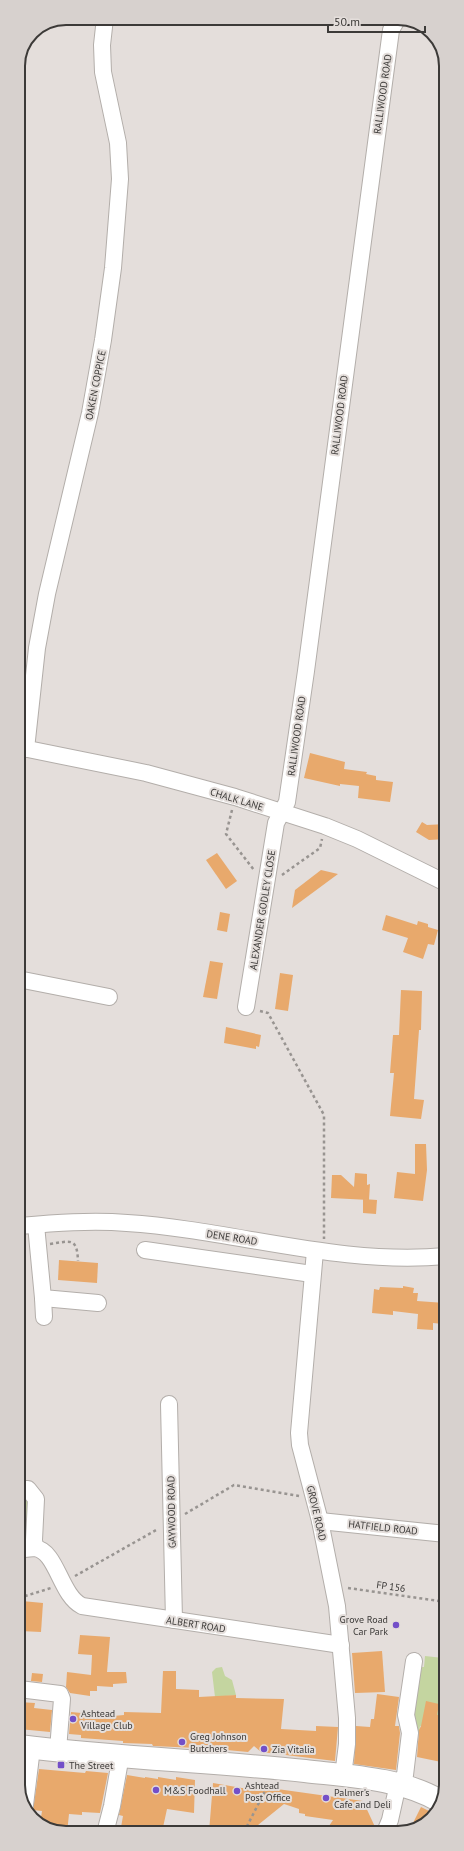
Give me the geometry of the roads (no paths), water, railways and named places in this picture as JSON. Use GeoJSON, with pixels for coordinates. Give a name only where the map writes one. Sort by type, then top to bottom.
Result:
{"type":"FeatureCollection","features":[{"type":"Feature","properties":{"kind":"highway"},"geometry":{"type":"LineString","coordinates":[[26,1747],[266,1767],[343,1776],[398,1784],[438,1795]]}},
{"type":"Feature","properties":{"kind":"street","name":"OAKEN COPPICE"},"geometry":{"type":"LineString","coordinates":[[25,728],[44,609],[90,413],[103,340],[113,268],[120,179],[118,143],[103,72],[102,45],[104,25]]}},
{"type":"Feature","properties":{"kind":"street","name":"RALLIWOOD ROAD"},"geometry":{"type":"LineString","coordinates":[[282,813],[287,802],[306,672],[393,25]]}},
{"type":"Feature","properties":{"kind":"street","name":"CHALK LANE"},"geometry":{"type":"LineString","coordinates":[[25,749],[146,773],[232,806],[282,813],[325,826],[357,839],[439,879]]}},
{"type":"Feature","properties":{"kind":"street","name":"ALEXANDER GODLEY CLOSE"},"geometry":{"type":"LineString","coordinates":[[246,1007],[276,824],[282,813]]}},
{"type":"Feature","properties":{"kind":"street"},"geometry":{"type":"LineString","coordinates":[[25,980],[109,997]]}},
{"type":"Feature","properties":{"kind":"street","name":"DENE ROAD"},"geometry":{"type":"LineString","coordinates":[[25,1226],[127,1222],[319,1251],[400,1258],[439,1256]]}},
{"type":"Feature","properties":{"kind":"street"},"geometry":{"type":"LineString","coordinates":[[36,1225],[44,1317]]}},
{"type":"Feature","properties":{"kind":"street"},"geometry":{"type":"LineString","coordinates":[[145,1250],[312,1274]]}},
{"type":"Feature","properties":{"kind":"street","name":"GROVE ROAD"},"geometry":{"type":"LineString","coordinates":[[319,1251],[312,1274],[299,1433],[300,1445],[320,1520],[333,1586],[341,1645],[347,1718],[347,1744],[343,1776]]}},
{"type":"Feature","properties":{"kind":"street"},"geometry":{"type":"LineString","coordinates":[[43,1298],[98,1302]]}},
{"type":"Feature","properties":{"kind":"street","name":"GAYWOOD ROAD"},"geometry":{"type":"LineString","coordinates":[[169,1404],[174,1620]]}},
{"type":"Feature","properties":{"kind":"street"},"geometry":{"type":"LineString","coordinates":[[25,1489],[28,1489],[36,1499],[35,1548],[25,1549]]}},
{"type":"Feature","properties":{"kind":"street","name":"HATFIELD ROAD"},"geometry":{"type":"LineString","coordinates":[[320,1520],[439,1533]]}},
{"type":"Feature","properties":{"kind":"street","name":"ALBERT ROAD"},"geometry":{"type":"LineString","coordinates":[[35,1548],[44,1553],[51,1560],[71,1598],[82,1606],[341,1645]]}},
{"type":"Feature","properties":{"kind":"street"},"geometry":{"type":"LineString","coordinates":[[388,1826],[398,1784],[405,1774],[410,1733],[406,1715],[414,1661]]}},
{"type":"Feature","properties":{"kind":"street"},"geometry":{"type":"LineString","coordinates":[[25,1690],[60,1694],[62,1698],[58,1750]]}},
{"type":"Feature","properties":{"kind":"street"},"geometry":{"type":"LineString","coordinates":[[25,1787],[26,1747]]}},
{"type":"Feature","properties":{"kind":"street"},"geometry":{"type":"LineString","coordinates":[[106,1826],[115,1791],[121,1755]]}},
{"type":"Feature","properties":{"kind":"place","name":"Grove Road Car Park"},"geometry":{"type":"Point","coordinates":[396,1625]}},
{"type":"Feature","properties":{"kind":"place","name":"Ashtead Village Club"},"geometry":{"type":"Point","coordinates":[73,1719]}},
{"type":"Feature","properties":{"kind":"place","name":"Greg Johnson Butchers"},"geometry":{"type":"Point","coordinates":[182,1742]}},
{"type":"Feature","properties":{"kind":"place","name":"Zia Vitalia"},"geometry":{"type":"Point","coordinates":[264,1749]}},
{"type":"Feature","properties":{"kind":"place","name":"The Street"},"geometry":{"type":"Point","coordinates":[61,1765]}},
{"type":"Feature","properties":{"kind":"place","name":"M&S Foodhall"},"geometry":{"type":"Point","coordinates":[156,1790]}},
{"type":"Feature","properties":{"kind":"place","name":"Ashtead Post Office"},"geometry":{"type":"Point","coordinates":[237,1791]}},
{"type":"Feature","properties":{"kind":"place","name":"Palmer's Cafe and Deli"},"geometry":{"type":"Point","coordinates":[326,1798]}}]}
